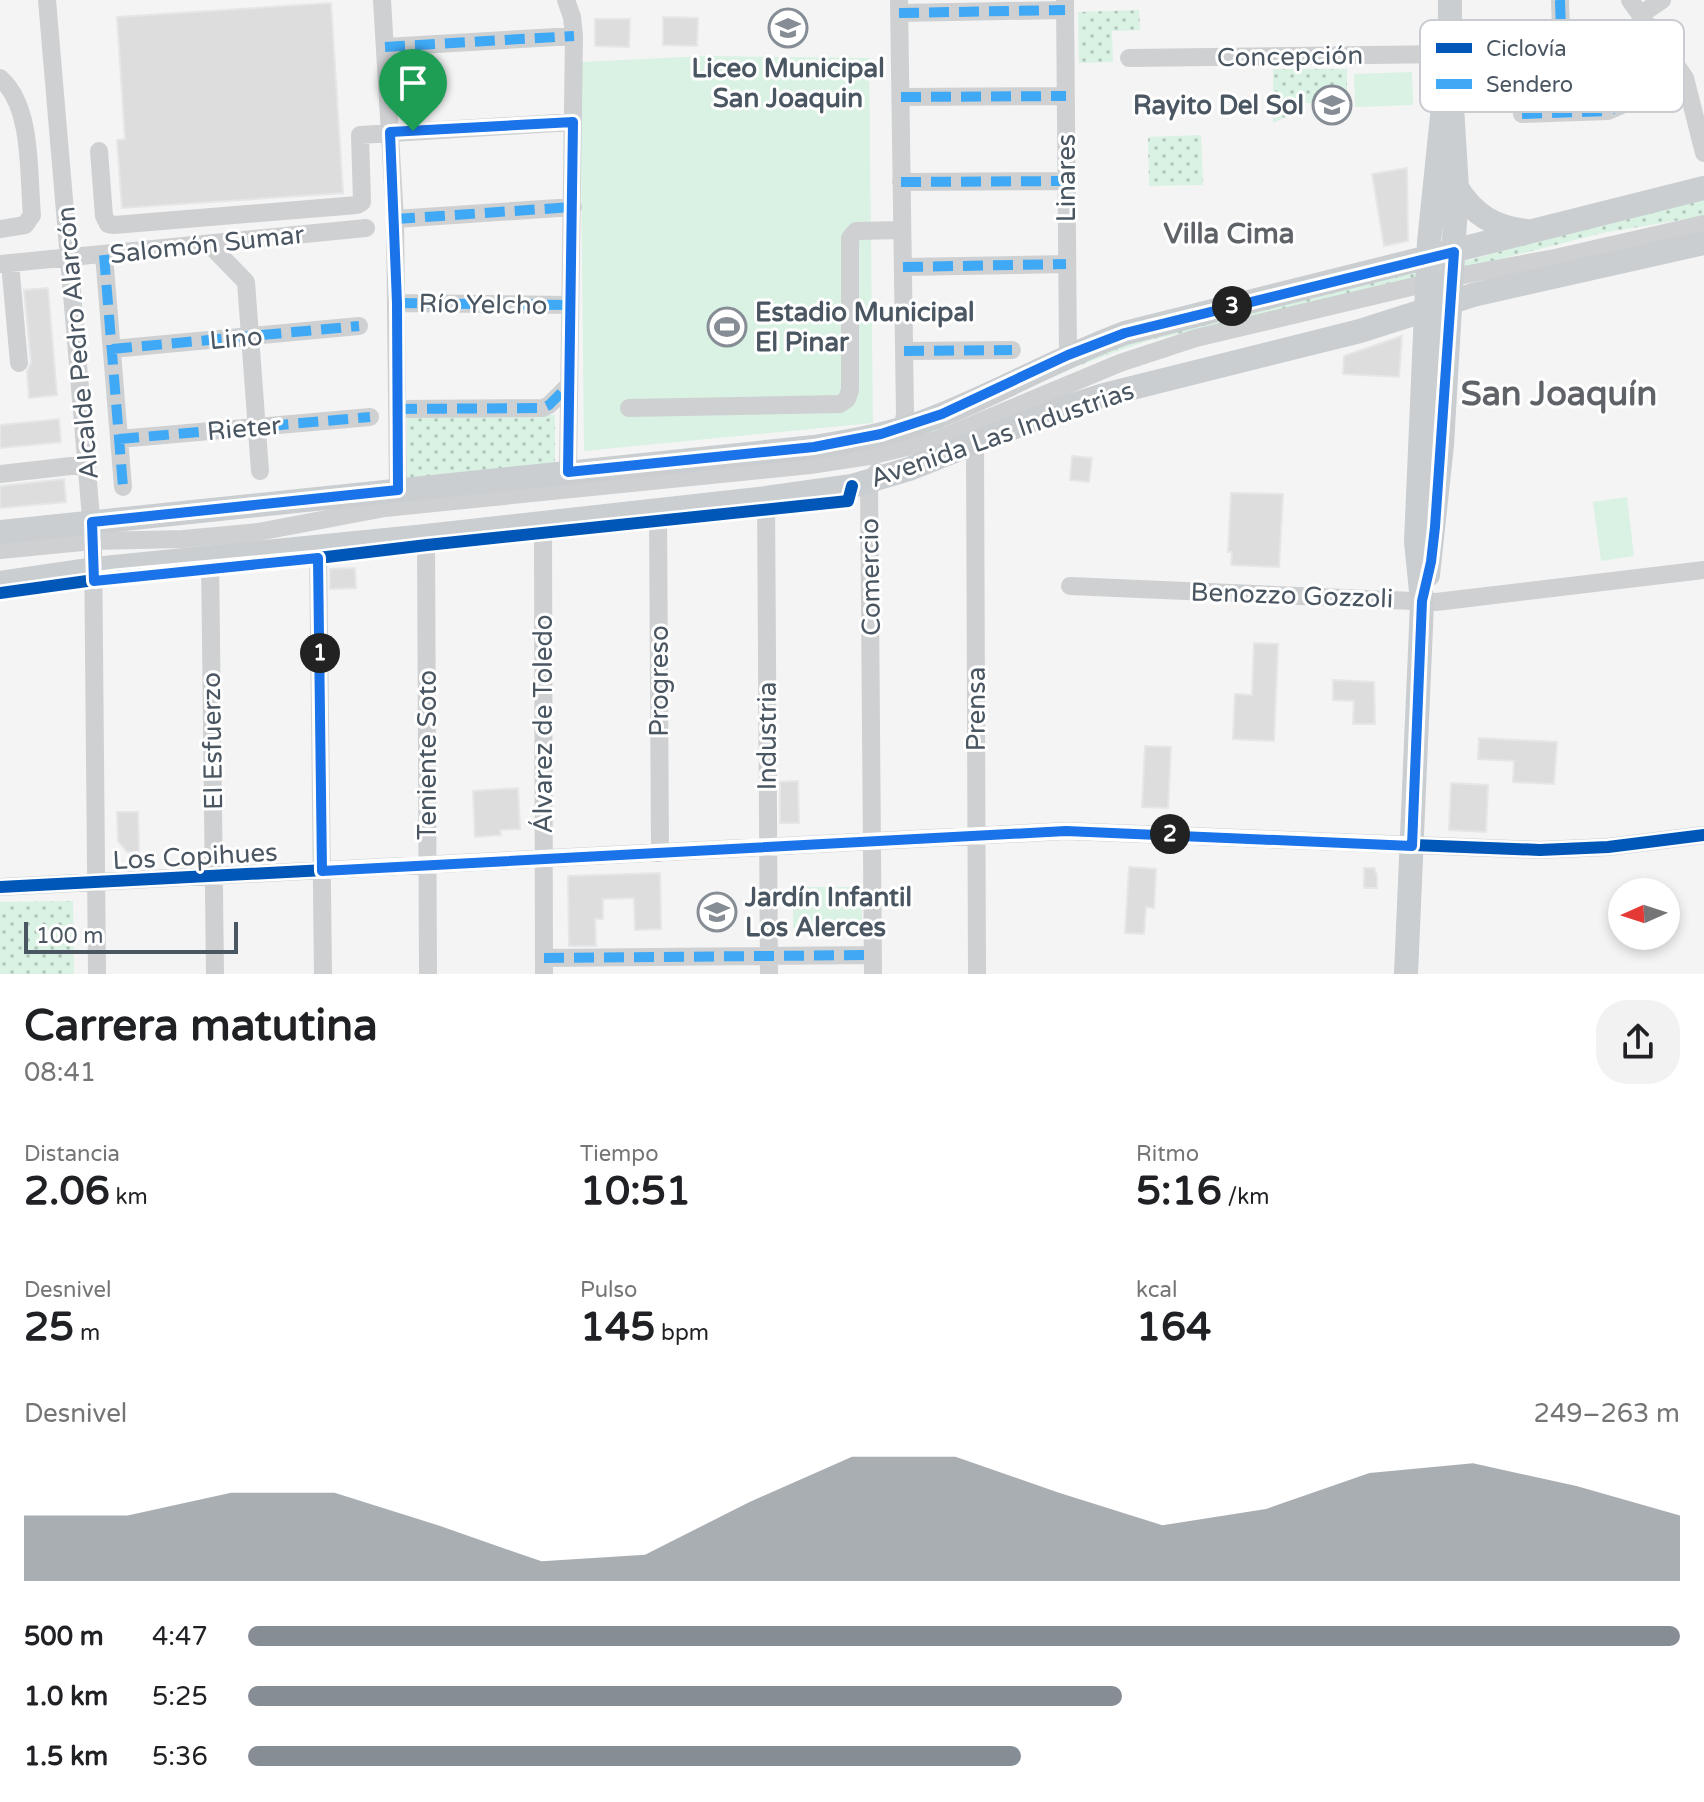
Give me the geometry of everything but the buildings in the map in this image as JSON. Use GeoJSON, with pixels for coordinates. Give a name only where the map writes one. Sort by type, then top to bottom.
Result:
{"type":"FeatureCollection","features":[{"type":"Feature","properties":{"kind":"main road"},"geometry":{"type":"LineString","coordinates":[[1406,974],[1422,601],[1416,542],[1427,286],[1443,112]]}},
{"type":"Feature","properties":{"kind":"main road"},"geometry":{"type":"LineString","coordinates":[[1422,601],[1435,527],[1452,287],[1457,188],[1453,112]]}},
{"type":"Feature","properties":{"kind":"main road"},"geometry":{"type":"LineString","coordinates":[[1457,188],[1484,219],[1503,228],[1528,232]]}},
{"type":"Feature","properties":{"kind":"main road","name":"Avenida Las Industrias"},"geometry":{"type":"LineString","coordinates":[[0,532],[210,557],[766,498],[869,482],[1104,395],[1322,341],[1427,286],[1454,252],[1704,188]]}},
{"type":"Feature","properties":{"kind":"main road","name":"Avenida Las Industrias"},"geometry":{"type":"LineString","coordinates":[[0,583],[93,545],[398,490],[814,447],[862,439],[942,414],[1068,355],[1125,333],[1427,286],[1452,287],[1704,243]]}},
{"type":"Feature","properties":{"kind":"street","name":"Alcalde Pedro Alarcón"},"geometry":{"type":"LineString","coordinates":[[47,0],[93,545],[97,974]]}},
{"type":"Feature","properties":{"kind":"street"},"geometry":{"type":"LineString","coordinates":[[382,0],[395,219],[398,490]]}},
{"type":"Feature","properties":{"kind":"street"},"geometry":{"type":"LineString","coordinates":[[566,0],[574,36],[568,472]]}},
{"type":"Feature","properties":{"kind":"street"},"geometry":{"type":"LineString","coordinates":[[1560,0],[1560,20]]}},
{"type":"Feature","properties":{"kind":"street"},"geometry":{"type":"LineString","coordinates":[[1635,7],[1662,0]]}},
{"type":"Feature","properties":{"kind":"street"},"geometry":{"type":"LineString","coordinates":[[899,6],[1065,5]]}},
{"type":"Feature","properties":{"kind":"street","name":"Linares"},"geometry":{"type":"LineString","coordinates":[[1065,5],[1068,355]]}},
{"type":"Feature","properties":{"kind":"street","name":"Comercio"},"geometry":{"type":"LineString","coordinates":[[873,974],[869,482],[891,454],[904,428],[899,6]]}},
{"type":"Feature","properties":{"kind":"street"},"geometry":{"type":"LineString","coordinates":[[385,47],[574,36]]}},
{"type":"Feature","properties":{"kind":"street","name":"Concepción"},"geometry":{"type":"LineString","coordinates":[[1129,58],[1420,63]]}},
{"type":"Feature","properties":{"kind":"street"},"geometry":{"type":"LineString","coordinates":[[0,78],[9,85],[24,121],[32,215],[25,225],[0,229]]}},
{"type":"Feature","properties":{"kind":"street"},"geometry":{"type":"LineString","coordinates":[[1684,78],[1691,92],[1704,153]]}},
{"type":"Feature","properties":{"kind":"street"},"geometry":{"type":"LineString","coordinates":[[901,97],[1066,96]]}},
{"type":"Feature","properties":{"kind":"street"},"geometry":{"type":"LineString","coordinates":[[1522,114],[1576,112]]}},
{"type":"Feature","properties":{"kind":"street"},"geometry":{"type":"LineString","coordinates":[[99,151],[104,216],[108,224],[114,225],[357,205],[362,202],[360,135],[573,122]]}},
{"type":"Feature","properties":{"kind":"street"},"geometry":{"type":"LineString","coordinates":[[362,174],[392,172]]}},
{"type":"Feature","properties":{"kind":"street"},"geometry":{"type":"LineString","coordinates":[[901,182],[1066,181]]}},
{"type":"Feature","properties":{"kind":"street"},"geometry":{"type":"LineString","coordinates":[[395,219],[573,207]]}},
{"type":"Feature","properties":{"kind":"street"},"geometry":{"type":"LineString","coordinates":[[1452,287],[1555,258],[1704,224]]}},
{"type":"Feature","properties":{"kind":"street","name":"Salomón Sumar"},"geometry":{"type":"LineString","coordinates":[[5,263],[366,228]]}},
{"type":"Feature","properties":{"kind":"street"},"geometry":{"type":"LineString","coordinates":[[629,408],[840,404],[847,399],[850,390],[850,238],[856,231],[902,230]]}},
{"type":"Feature","properties":{"kind":"street"},"geometry":{"type":"LineString","coordinates":[[1452,287],[1704,232]]}},
{"type":"Feature","properties":{"kind":"street"},"geometry":{"type":"LineString","coordinates":[[209,244],[245,279],[260,471]]}},
{"type":"Feature","properties":{"kind":"street"},"geometry":{"type":"LineString","coordinates":[[104,255],[123,487]]}},
{"type":"Feature","properties":{"kind":"street"},"geometry":{"type":"LineString","coordinates":[[5,263],[8,338],[19,363]]}},
{"type":"Feature","properties":{"kind":"street"},"geometry":{"type":"LineString","coordinates":[[903,267],[1066,264]]}},
{"type":"Feature","properties":{"kind":"street"},"geometry":{"type":"LineString","coordinates":[[0,550],[93,545],[190,545],[274,536],[383,515],[797,472],[891,454],[953,434],[1120,363],[1169,346],[1427,286]]}},
{"type":"Feature","properties":{"kind":"street","name":"Río Yelcho"},"geometry":{"type":"LineString","coordinates":[[397,303],[570,305]]}},
{"type":"Feature","properties":{"kind":"street","name":"Lino"},"geometry":{"type":"LineString","coordinates":[[112,349],[359,326]]}},
{"type":"Feature","properties":{"kind":"street"},"geometry":{"type":"LineString","coordinates":[[904,351],[1012,350]]}},
{"type":"Feature","properties":{"kind":"street"},"geometry":{"type":"LineString","coordinates":[[397,409],[543,408],[569,385]]}},
{"type":"Feature","properties":{"kind":"street","name":"Rieter"},"geometry":{"type":"LineString","coordinates":[[119,439],[370,417]]}},
{"type":"Feature","properties":{"kind":"street","name":"Prensa"},"geometry":{"type":"LineString","coordinates":[[975,443],[977,974]]}},
{"type":"Feature","properties":{"kind":"street"},"geometry":{"type":"LineString","coordinates":[[0,474],[88,464]]}},
{"type":"Feature","properties":{"kind":"street","name":"Industria"},"geometry":{"type":"LineString","coordinates":[[766,498],[768,965]]}},
{"type":"Feature","properties":{"kind":"street","name":"Progreso"},"geometry":{"type":"LineString","coordinates":[[658,510],[660,853]]}},
{"type":"Feature","properties":{"kind":"street","name":"Álvarez de Toledo"},"geometry":{"type":"LineString","coordinates":[[543,522],[544,966]]}},
{"type":"Feature","properties":{"kind":"street","name":"Teniente Soto"},"geometry":{"type":"LineString","coordinates":[[426,536],[428,974]]}},
{"type":"Feature","properties":{"kind":"street"},"geometry":{"type":"LineString","coordinates":[[0,558],[93,545]]}},
{"type":"Feature","properties":{"kind":"street"},"geometry":{"type":"LineString","coordinates":[[318,547],[323,974]]}},
{"type":"Feature","properties":{"kind":"street","name":"El Esfuerzo"},"geometry":{"type":"LineString","coordinates":[[210,557],[215,974]]}},
{"type":"Feature","properties":{"kind":"street","name":"Benozzo Gozzoli"},"geometry":{"type":"LineString","coordinates":[[1070,586],[1458,601],[1704,570]]}},
{"type":"Feature","properties":{"kind":"street","name":"Los Copihues"},"geometry":{"type":"LineString","coordinates":[[0,887],[1090,831],[1562,850],[1704,835]]}},
{"type":"Feature","properties":{"kind":"street"},"geometry":{"type":"LineString","coordinates":[[544,966],[768,965],[873,955]]}},
{"type":"Feature","properties":{"kind":"green space"},"geometry":{"type":"Polygon","coordinates":[[[1139,10],[1140,30],[1112,31],[1113,62],[1079,63],[1078,12],[1139,10]]]}},
{"type":"Feature","properties":{"kind":"green space","name":"Estadio Municipal El Pinar"},"geometry":{"type":"Polygon","coordinates":[[[705,56],[869,58],[873,423],[584,451],[580,62],[705,56]]]}},
{"type":"Feature","properties":{"kind":"green space"},"geometry":{"type":"Polygon","coordinates":[[[1273,69],[1347,69],[1347,103],[1294,103],[1294,113],[1273,123],[1273,69]]]}},
{"type":"Feature","properties":{"kind":"green space"},"geometry":{"type":"Polygon","coordinates":[[[1412,72],[1413,105],[1355,107],[1354,74],[1412,72]]]}},
{"type":"Feature","properties":{"kind":"green space"},"geometry":{"type":"Polygon","coordinates":[[[1201,135],[1203,185],[1149,186],[1148,137],[1201,135]]]}},
{"type":"Feature","properties":{"kind":"green space"},"geometry":{"type":"Polygon","coordinates":[[[1704,194],[1704,216],[1602,233],[1406,283],[1151,340],[1067,371],[931,433],[926,428],[1048,369],[1183,324],[1473,259],[1704,194]]]}},
{"type":"Feature","properties":{"kind":"green space"},"geometry":{"type":"Polygon","coordinates":[[[555,415],[555,464],[407,485],[407,416],[555,415]]]}},
{"type":"Feature","properties":{"kind":"green space"},"geometry":{"type":"Polygon","coordinates":[[[1627,497],[1634,556],[1601,561],[1593,502],[1627,497]]]}},
{"type":"Feature","properties":{"kind":"green space"},"geometry":{"type":"Polygon","coordinates":[[[793,887],[862,887],[862,928],[793,928],[793,887]]]}},
{"type":"Feature","properties":{"kind":"green space"},"geometry":{"type":"Polygon","coordinates":[[[73,901],[74,974],[0,974],[0,902],[73,901]]]}},
{"type":"Feature","properties":{"kind":"marked path"},"geometry":{"type":"LineString","coordinates":[[1560,0],[1561,20]]}},
{"type":"Feature","properties":{"kind":"marked path"},"geometry":{"type":"LineString","coordinates":[[899,13],[1065,10]]}},
{"type":"Feature","properties":{"kind":"marked path"},"geometry":{"type":"LineString","coordinates":[[385,47],[574,36]]}},
{"type":"Feature","properties":{"kind":"marked path"},"geometry":{"type":"LineString","coordinates":[[901,97],[1066,96]]}},
{"type":"Feature","properties":{"kind":"marked path"},"geometry":{"type":"LineString","coordinates":[[1522,114],[1579,112]]}},
{"type":"Feature","properties":{"kind":"marked path"},"geometry":{"type":"LineString","coordinates":[[390,132],[573,122]]}},
{"type":"Feature","properties":{"kind":"marked path"},"geometry":{"type":"LineString","coordinates":[[901,182],[1066,181]]}},
{"type":"Feature","properties":{"kind":"marked path"},"geometry":{"type":"LineString","coordinates":[[395,219],[573,207]]}},
{"type":"Feature","properties":{"kind":"marked path"},"geometry":{"type":"LineString","coordinates":[[104,255],[123,487]]}},
{"type":"Feature","properties":{"kind":"marked path"},"geometry":{"type":"LineString","coordinates":[[903,267],[1066,264]]}},
{"type":"Feature","properties":{"kind":"marked path"},"geometry":{"type":"LineString","coordinates":[[397,303],[570,305]]}},
{"type":"Feature","properties":{"kind":"marked path"},"geometry":{"type":"LineString","coordinates":[[112,349],[359,326]]}},
{"type":"Feature","properties":{"kind":"marked path"},"geometry":{"type":"LineString","coordinates":[[904,351],[1012,350]]}},
{"type":"Feature","properties":{"kind":"marked path"},"geometry":{"type":"LineString","coordinates":[[397,409],[543,408],[569,385]]}},
{"type":"Feature","properties":{"kind":"marked path"},"geometry":{"type":"LineString","coordinates":[[119,439],[370,417]]}},
{"type":"Feature","properties":{"kind":"marked path"},"geometry":{"type":"LineString","coordinates":[[544,958],[873,955]]}},
{"type":"Feature","properties":{"kind":"cycle path"},"geometry":{"type":"LineString","coordinates":[[0,593],[116,577],[848,501],[852,486]]}},
{"type":"Feature","properties":{"kind":"cycle path"},"geometry":{"type":"LineString","coordinates":[[0,887],[1066,831],[1540,850],[1608,847],[1704,835]]}},
{"type":"Feature","properties":{"kind":"place","name":"Liceo Municipal San Joaquin"},"geometry":{"type":"Point","coordinates":[788,28]}},
{"type":"Feature","properties":{"kind":"place","name":"Rayito Del Sol"},"geometry":{"type":"Point","coordinates":[1332,105]}},
{"type":"Feature","properties":{"kind":"place","name":"Estadio Municipal El Pinar"},"geometry":{"type":"Point","coordinates":[727,327]}},
{"type":"Feature","properties":{"kind":"place","name":"Jardín Infantil Los Alerces"},"geometry":{"type":"Point","coordinates":[717,912]}},
{"type":"Feature","properties":{"kind":"district","name":"Villa Cima"},"geometry":{"type":"Point","coordinates":[1229,233]}},
{"type":"Feature","properties":{"kind":"district","name":"San Joaquín"},"geometry":{"type":"Point","coordinates":[1559,393]}},
{"type":"Feature","properties":{"kind":"route"},"geometry":{"type":"LineString","coordinates":[[573,122],[568,472],[814,447],[881,434],[921,423],[1068,355],[1125,333],[1454,252],[1435,527],[1422,601],[1412,846],[1066,831],[322,871],[318,558],[94,581],[92,522],[398,490],[397,303],[390,132],[413,131],[573,122]]}}]}
